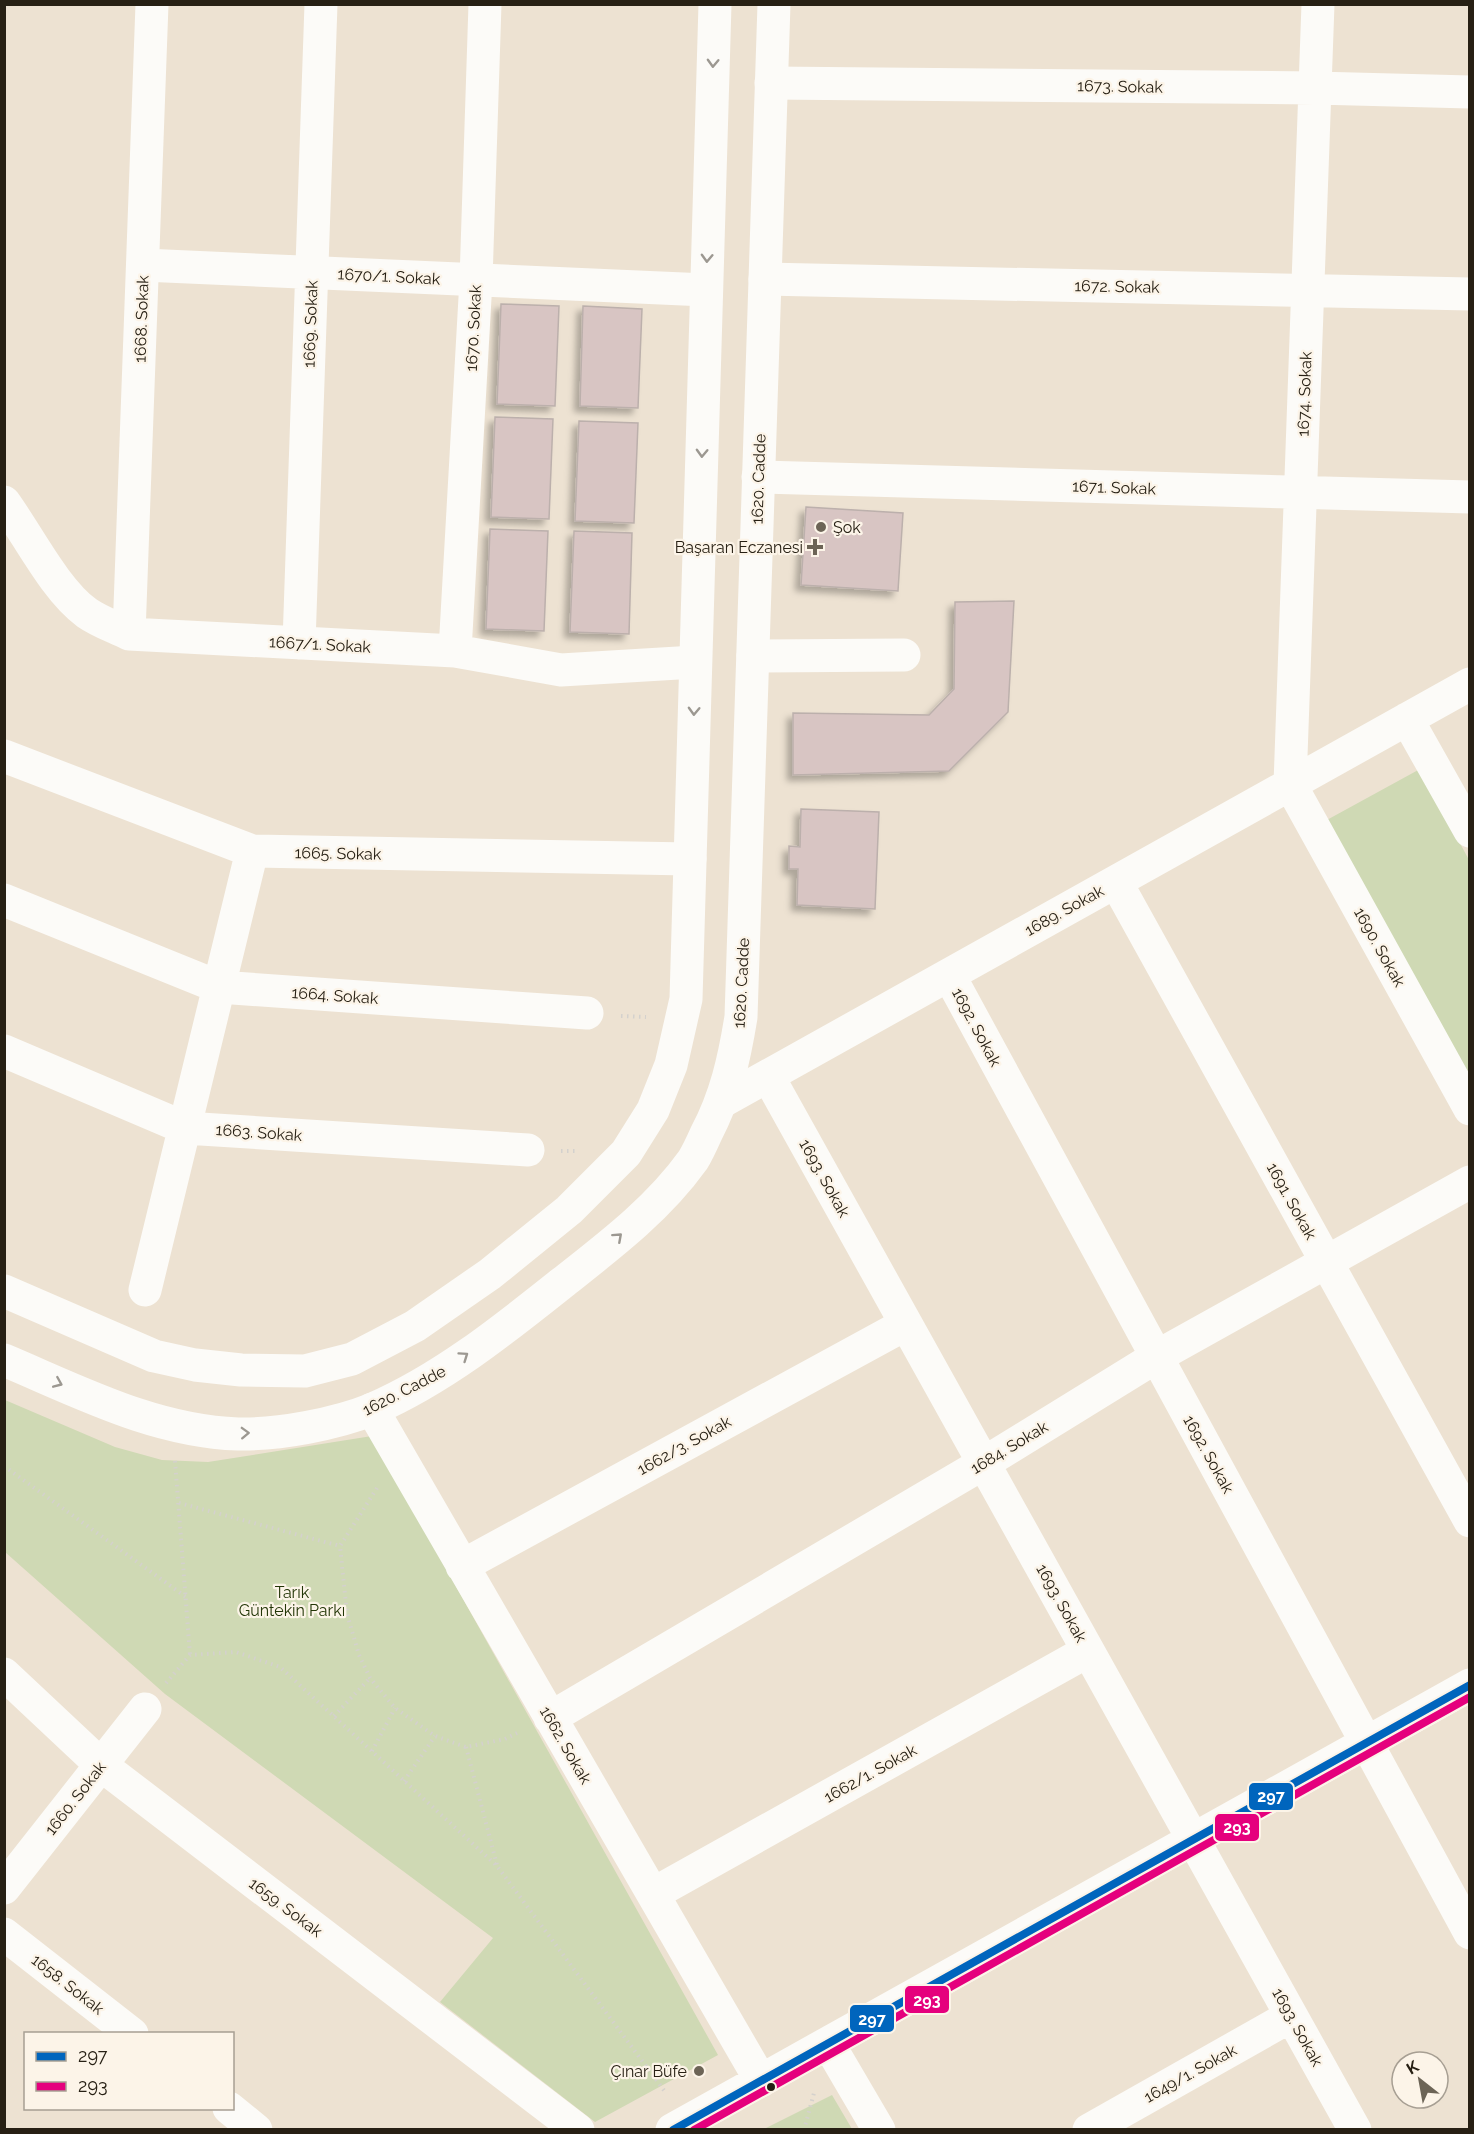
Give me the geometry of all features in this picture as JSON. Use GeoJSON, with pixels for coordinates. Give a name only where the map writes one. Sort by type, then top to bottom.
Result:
{"type":"FeatureCollection","features":[{"type":"Feature","properties":{"kind":"street","name":"1668. Sokak"},"geometry":{"type":"LineString","coordinates":[[129,634],[153,4]]}},
{"type":"Feature","properties":{"kind":"street","name":"1669. Sokak"},"geometry":{"type":"LineString","coordinates":[[299,643],[321,4]]}},
{"type":"Feature","properties":{"kind":"street","name":"1670. Sokak"},"geometry":{"type":"LineString","coordinates":[[455,651],[476,280],[485,4]]}},
{"type":"Feature","properties":{"kind":"street"},"geometry":{"type":"LineString","coordinates":[[4,1292],[154,1356],[195,1365],[241,1370],[305,1371],[352,1359],[415,1326],[490,1274],[569,1210],[626,1153],[653,1110],[671,1065],[686,999],[715,4]]}},
{"type":"Feature","properties":{"kind":"street","name":"1620. Cadde"},"geometry":{"type":"LineString","coordinates":[[4,1360],[130,1414],[172,1425],[239,1434],[307,1429],[372,1409],[434,1377],[519,1317],[608,1246],[659,1201],[694,1158],[721,1102],[730,1076],[741,1017],[774,4]]}},
{"type":"Feature","properties":{"kind":"street","name":"1674. Sokak"},"geometry":{"type":"LineString","coordinates":[[1290,784],[1318,4]]}},
{"type":"Feature","properties":{"kind":"street","name":"1673. Sokak"},"geometry":{"type":"LineString","coordinates":[[771,82],[1470,92]]}},
{"type":"Feature","properties":{"kind":"street","name":"1670/1. Sokak"},"geometry":{"type":"LineString","coordinates":[[143,265],[706,290]]}},
{"type":"Feature","properties":{"kind":"street","name":"1672. Sokak"},"geometry":{"type":"LineString","coordinates":[[765,279],[1470,294]]}},
{"type":"Feature","properties":{"kind":"street","name":"1671. Sokak"},"geometry":{"type":"LineString","coordinates":[[758,477],[1470,497]]}},
{"type":"Feature","properties":{"kind":"street","name":"1667/1. Sokak"},"geometry":{"type":"LineString","coordinates":[[4,502],[72,600],[88,614],[129,634],[455,651],[561,670],[696,662]]}},
{"type":"Feature","properties":{"kind":"street"},"geometry":{"type":"LineString","coordinates":[[753,656],[904,656]]}},
{"type":"Feature","properties":{"kind":"street","name":"1689. Sokak"},"geometry":{"type":"LineString","coordinates":[[721,1102],[1470,684]]}},
{"type":"Feature","properties":{"kind":"street"},"geometry":{"type":"LineString","coordinates":[[1407,719],[1470,831]]}},
{"type":"Feature","properties":{"kind":"street","name":"1665. Sokak"},"geometry":{"type":"LineString","coordinates":[[4,756],[252,851],[690,860]]}},
{"type":"Feature","properties":{"kind":"street","name":"1690. Sokak"},"geometry":{"type":"LineString","coordinates":[[1290,784],[1470,1109]]}},
{"type":"Feature","properties":{"kind":"street"},"geometry":{"type":"LineString","coordinates":[[145,1290],[252,851]]}},
{"type":"Feature","properties":{"kind":"street","name":"1691. Sokak"},"geometry":{"type":"LineString","coordinates":[[1116,882],[1470,1521]]}},
{"type":"Feature","properties":{"kind":"street","name":"1664. Sokak"},"geometry":{"type":"LineString","coordinates":[[4,900],[219,987],[587,1013]]}},
{"type":"Feature","properties":{"kind":"street","name":"1692. Sokak"},"geometry":{"type":"LineString","coordinates":[[949,975],[1470,1933]]}},
{"type":"Feature","properties":{"kind":"street","name":"1663. Sokak"},"geometry":{"type":"LineString","coordinates":[[4,1051],[184,1128],[528,1150]]}},
{"type":"Feature","properties":{"kind":"street","name":"1693. Sokak"},"geometry":{"type":"LineString","coordinates":[[768,1076],[1355,2130]]}},
{"type":"Feature","properties":{"kind":"street","name":"1684. Sokak"},"geometry":{"type":"LineString","coordinates":[[550,1718],[984,1463],[1156,1357],[1470,1182]]}},
{"type":"Feature","properties":{"kind":"street","name":"1662/3. Sokak"},"geometry":{"type":"LineString","coordinates":[[462,1566],[906,1324]]}},
{"type":"Feature","properties":{"kind":"street","name":"1662. Sokak"},"geometry":{"type":"LineString","coordinates":[[372,1409],[761,2081]]}},
{"type":"Feature","properties":{"kind":"street","name":"1662/1. Sokak"},"geometry":{"type":"LineString","coordinates":[[653,1894],[1088,1651]]}},
{"type":"Feature","properties":{"kind":"street","name":"1659. Sokak"},"geometry":{"type":"LineString","coordinates":[[4,1674],[101,1765],[578,2130]]}},
{"type":"Feature","properties":{"kind":"street"},"geometry":{"type":"LineString","coordinates":[[682,2127],[1470,1684]]}},
{"type":"Feature","properties":{"kind":"street","name":"1660. Sokak"},"geometry":{"type":"LineString","coordinates":[[4,1888],[145,1709]]}},
{"type":"Feature","properties":{"kind":"street","name":"1658. Sokak"},"geometry":{"type":"LineString","coordinates":[[4,1934],[129,2032]]}},
{"type":"Feature","properties":{"kind":"street","name":"1649/1. Sokak"},"geometry":{"type":"LineString","coordinates":[[1089,2130],[1292,2016]]}},
{"type":"Feature","properties":{"kind":"street"},"geometry":{"type":"LineString","coordinates":[[828,2043],[879,2130]]}},
{"type":"Feature","properties":{"kind":"street"},"geometry":{"type":"LineString","coordinates":[[230,2110],[256,2130]]}},
{"type":"Feature","properties":{"kind":"path"},"geometry":{"type":"LineString","coordinates":[[587,1013],[682,1020]]}},
{"type":"Feature","properties":{"kind":"path"},"geometry":{"type":"LineString","coordinates":[[145,1709],[190,1655],[172,1425]]}},
{"type":"Feature","properties":{"kind":"path"},"geometry":{"type":"LineString","coordinates":[[398,1454],[340,1546],[347,1614],[359,1655],[370,1678],[395,1708],[435,1736],[466,1747],[505,1739],[550,1718]]}},
{"type":"Feature","properties":{"kind":"path"},"geometry":{"type":"LineString","coordinates":[[4,1466],[186,1597]]}},
{"type":"Feature","properties":{"kind":"path"},"geometry":{"type":"LineString","coordinates":[[179,1503],[340,1546]]}},
{"type":"Feature","properties":{"kind":"path"},"geometry":{"type":"LineString","coordinates":[[190,1655],[236,1652],[280,1667],[497,1866],[682,2127]]}},
{"type":"Feature","properties":{"kind":"path"},"geometry":{"type":"LineString","coordinates":[[334,1716],[370,1678]]}},
{"type":"Feature","properties":{"kind":"path"},"geometry":{"type":"LineString","coordinates":[[372,1751],[395,1708]]}},
{"type":"Feature","properties":{"kind":"path"},"geometry":{"type":"LineString","coordinates":[[404,1781],[435,1736]]}},
{"type":"Feature","properties":{"kind":"path"},"geometry":{"type":"LineString","coordinates":[[466,1747],[497,1866]]}},
{"type":"Feature","properties":{"kind":"green space"},"geometry":{"type":"Polygon","coordinates":[[[1420,769],[1469,860],[1469,1083],[1325,821],[1420,769]]]}},
{"type":"Feature","properties":{"kind":"green space","name":"Tarık Güntekin Parkı"},"geometry":{"type":"Polygon","coordinates":[[[5,1400],[115,1447],[162,1460],[208,1462],[372,1436],[718,2055],[595,2122],[440,2002],[493,1938],[165,1694],[5,1552],[5,1400]]]}},
{"type":"Feature","properties":{"kind":"green space"},"geometry":{"type":"Polygon","coordinates":[[[832,2095],[852,2129],[764,2129],[832,2095]]]}},
{"type":"Feature","properties":{"kind":"building"},"geometry":{"type":"Polygon","coordinates":[[[501,304],[559,306],[555,406],[497,404],[501,304]]]}},
{"type":"Feature","properties":{"kind":"building"},"geometry":{"type":"Polygon","coordinates":[[[583,306],[642,309],[638,408],[580,406],[583,306]]]}},
{"type":"Feature","properties":{"kind":"building"},"geometry":{"type":"Polygon","coordinates":[[[495,417],[553,419],[549,519],[491,517],[495,417]]]}},
{"type":"Feature","properties":{"kind":"building"},"geometry":{"type":"Polygon","coordinates":[[[579,421],[638,423],[634,523],[575,521],[579,421]]]}},
{"type":"Feature","properties":{"kind":"building"},"geometry":{"type":"Polygon","coordinates":[[[806,507],[903,513],[898,591],[801,585],[806,507]]]}},
{"type":"Feature","properties":{"kind":"building"},"geometry":{"type":"Polygon","coordinates":[[[490,529],[548,531],[544,631],[486,629],[490,529]]]}},
{"type":"Feature","properties":{"kind":"building"},"geometry":{"type":"Polygon","coordinates":[[[574,531],[632,533],[629,634],[570,632],[574,531]]]}},
{"type":"Feature","properties":{"kind":"building"},"geometry":{"type":"Polygon","coordinates":[[[1014,601],[1008,712],[949,771],[793,775],[793,713],[929,715],[954,689],[955,602],[1014,601]]]}},
{"type":"Feature","properties":{"kind":"building"},"geometry":{"type":"Polygon","coordinates":[[[801,809],[879,812],[875,909],[797,905],[798,869],[789,869],[789,846],[800,847],[801,809]]]}},
{"type":"Feature","properties":{"kind":"transit line","name":"297"},"geometry":{"type":"LineString","coordinates":[[673,2130],[1470,1685]]}},
{"type":"Feature","properties":{"kind":"transit line","name":"293"},"geometry":{"type":"LineString","coordinates":[[694,2130],[1470,1697]]}},
{"type":"Feature","properties":{"kind":"place","name":"Şok"},"geometry":{"type":"Point","coordinates":[821,527]}},
{"type":"Feature","properties":{"kind":"place","name":"Başaran Eczanesi"},"geometry":{"type":"Point","coordinates":[815,547]}},
{"type":"Feature","properties":{"kind":"place","name":"Çınar Büfe"},"geometry":{"type":"Point","coordinates":[699,2071]}}]}
